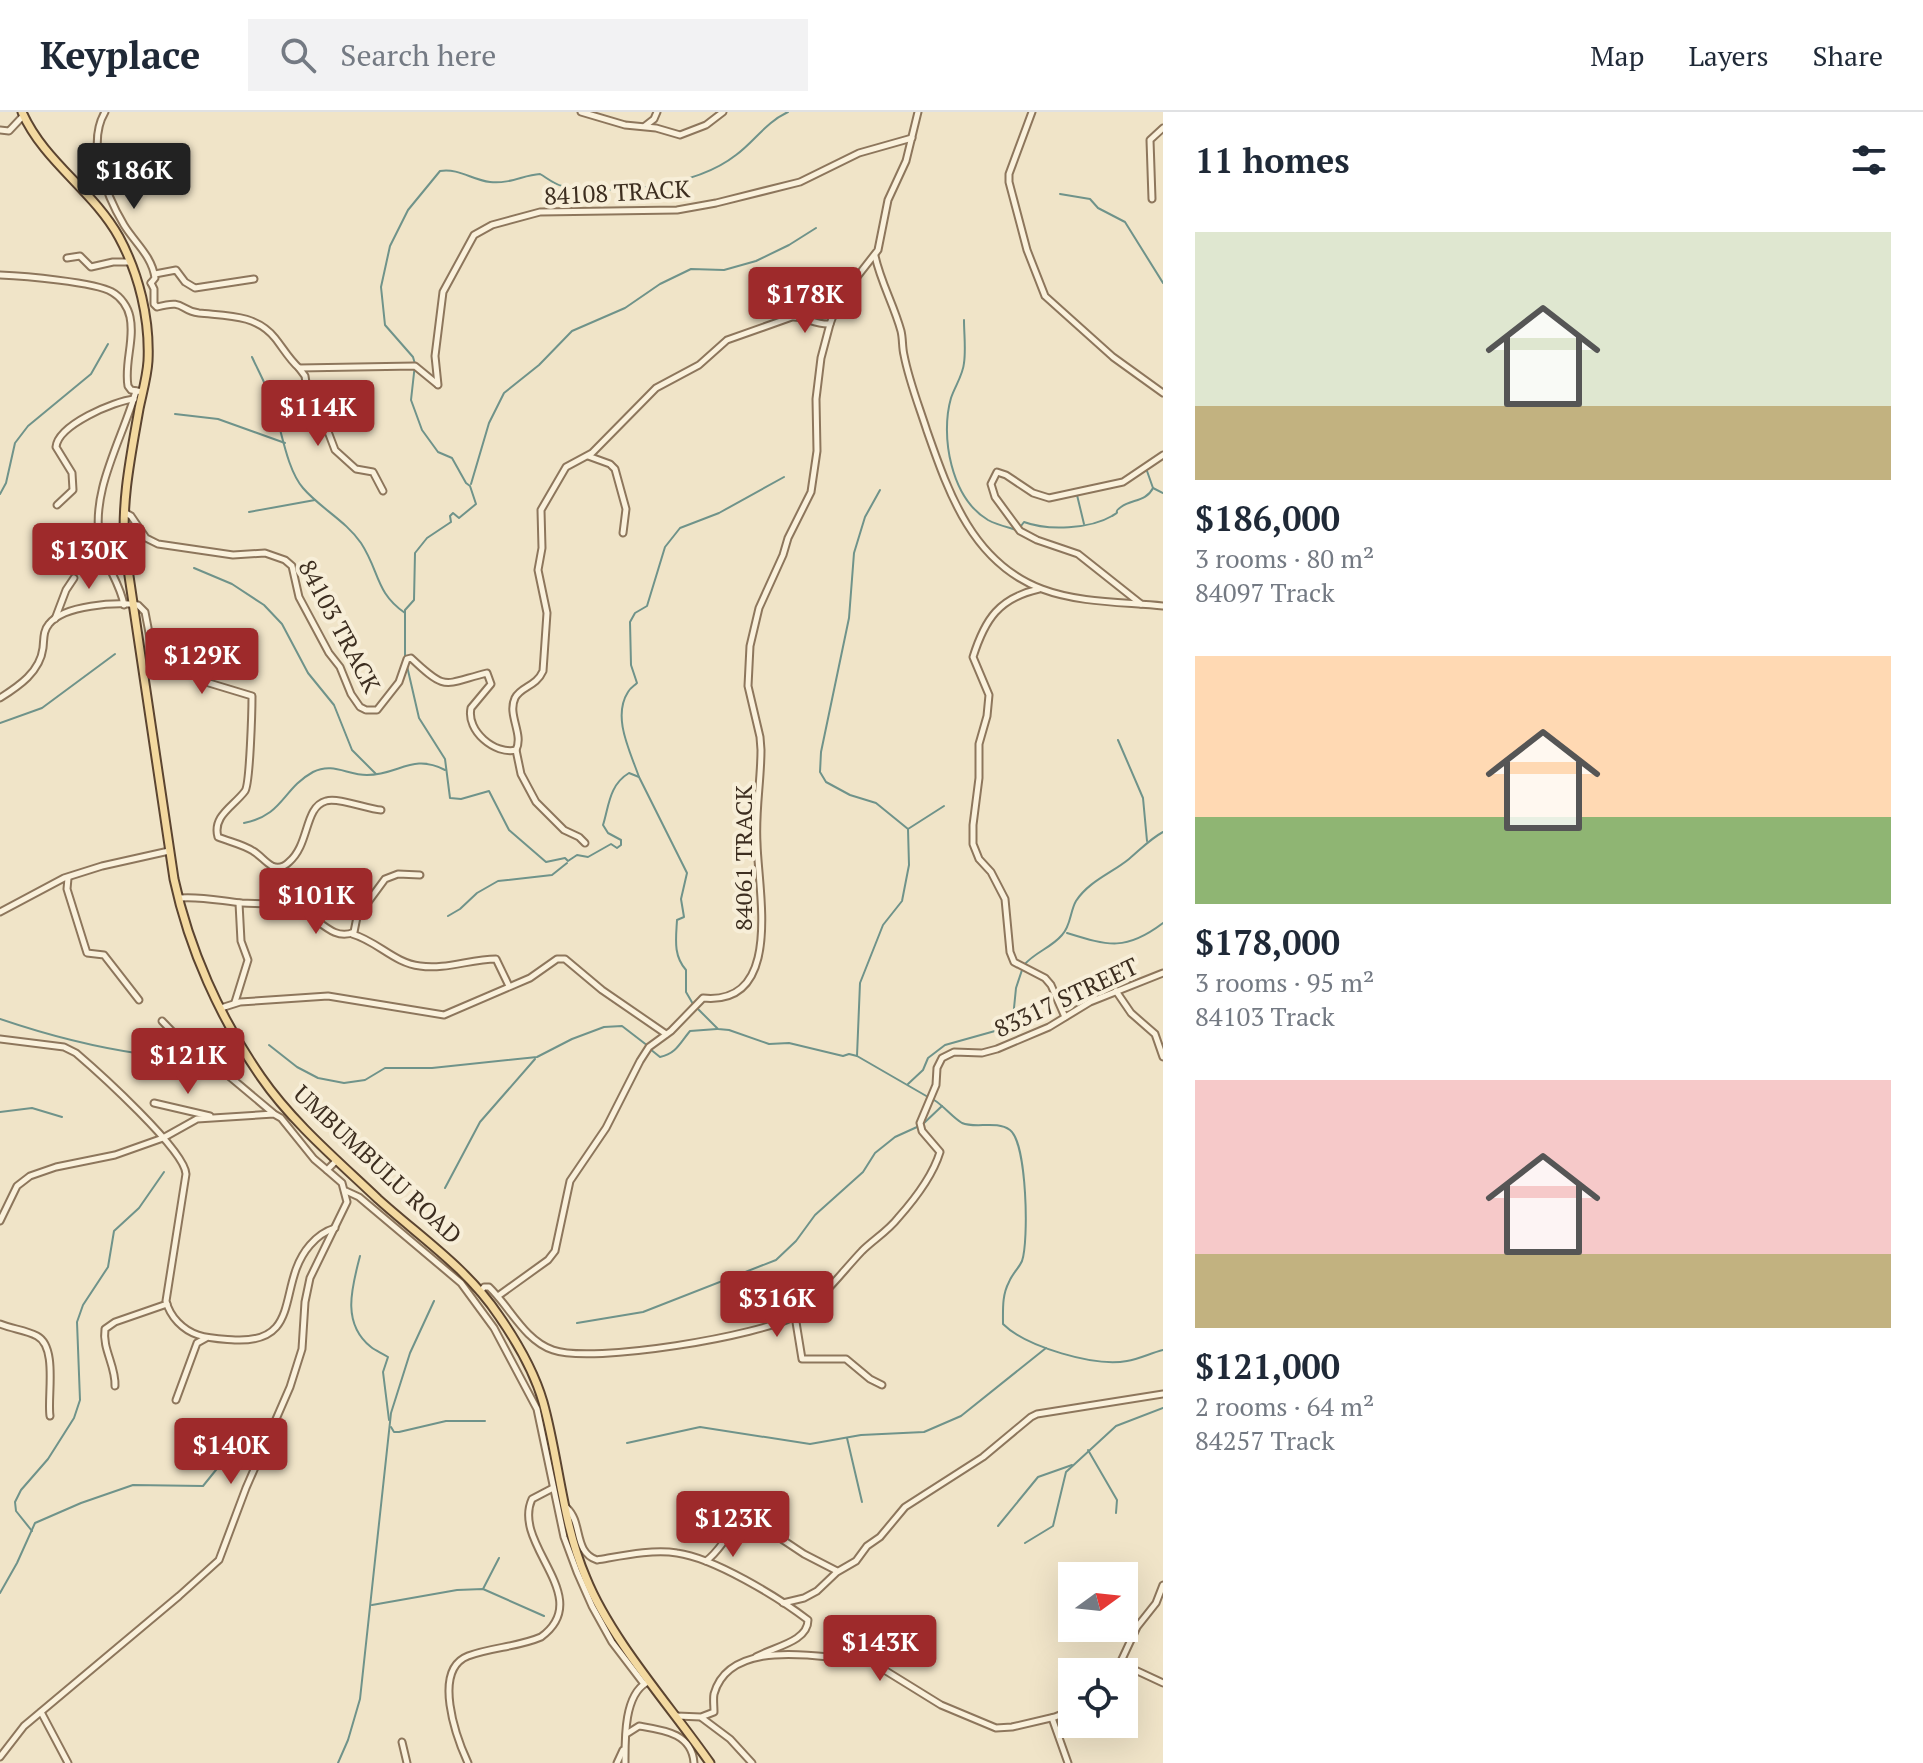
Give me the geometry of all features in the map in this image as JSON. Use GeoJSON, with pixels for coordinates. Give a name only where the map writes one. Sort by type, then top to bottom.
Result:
{"type":"FeatureCollection","features":[{"type":"Feature","properties":{"kind":"main road","name":"UMBUMBULU ROAD"},"geometry":{"type":"LineString","coordinates":[[23,114],[48,154],[119,237],[138,284],[147,334],[148,363],[140,392],[124,512],[128,604],[178,898],[202,970],[262,1078],[301,1124],[379,1199],[448,1258],[506,1326],[531,1370],[578,1555],[597,1602],[648,1682],[710,1763]]}},
{"type":"Feature","properties":{"kind":"street"},"geometry":{"type":"LineString","coordinates":[[105,112],[98,128],[97,158],[124,225],[148,257],[155,274],[155,280],[151,283],[138,284]]}},
{"type":"Feature","properties":{"kind":"street"},"geometry":{"type":"LineString","coordinates":[[581,112],[672,134],[688,133],[716,120],[723,112]]}},
{"type":"Feature","properties":{"kind":"street"},"geometry":{"type":"LineString","coordinates":[[642,126],[654,119],[657,112]]}},
{"type":"Feature","properties":{"kind":"street"},"geometry":{"type":"LineString","coordinates":[[585,843],[564,830],[536,802],[521,774],[516,750],[519,741],[513,702],[516,694],[533,686],[543,671],[547,613],[538,570],[542,548],[541,510],[566,467],[587,456],[610,437],[656,388],[704,362],[727,340],[792,317],[830,324],[839,300],[878,250],[892,189],[913,138],[918,112]]}},
{"type":"Feature","properties":{"kind":"street"},"geometry":{"type":"LineString","coordinates":[[1032,112],[1009,174],[1009,182],[1027,250],[1045,296],[1113,357],[1163,393]]}},
{"type":"Feature","properties":{"kind":"street"},"geometry":{"type":"LineString","coordinates":[[0,130],[9,131],[23,114]]}},
{"type":"Feature","properties":{"kind":"street"},"geometry":{"type":"LineString","coordinates":[[1152,199],[1153,169],[1149,147],[1153,136],[1163,128]]}},
{"type":"Feature","properties":{"kind":"street","name":"84108 TRACK"},"geometry":{"type":"LineString","coordinates":[[299,368],[415,366],[438,385],[435,356],[443,292],[474,235],[483,229],[540,212],[677,210],[716,203],[800,182],[859,153],[913,138]]}},
{"type":"Feature","properties":{"kind":"street"},"geometry":{"type":"LineString","coordinates":[[875,255],[880,279],[901,332],[913,390],[944,478],[963,520],[993,558],[1041,588],[1082,598],[1163,606]]}},
{"type":"Feature","properties":{"kind":"street"},"geometry":{"type":"LineString","coordinates":[[67,258],[80,256],[91,267],[130,262]]}},
{"type":"Feature","properties":{"kind":"street"},"geometry":{"type":"LineString","coordinates":[[155,274],[176,270],[185,282],[195,288],[254,279]]}},
{"type":"Feature","properties":{"kind":"street"},"geometry":{"type":"LineString","coordinates":[[0,275],[92,286],[114,292],[131,318],[127,382],[129,389],[140,392],[134,399],[114,454],[99,513],[102,549],[128,604]]}},
{"type":"Feature","properties":{"kind":"street"},"geometry":{"type":"LineString","coordinates":[[151,283],[157,307],[182,304],[195,312],[224,314],[264,326],[305,376],[308,396],[335,450],[356,469],[373,472],[383,491]]}},
{"type":"Feature","properties":{"kind":"street","name":"84061 TRACK"},"geometry":{"type":"LineString","coordinates":[[498,1296],[548,1260],[555,1251],[570,1181],[606,1128],[649,1047],[703,998],[721,998],[740,989],[750,979],[760,947],[763,913],[756,839],[760,742],[748,686],[750,646],[759,608],[811,492],[816,471],[818,376],[830,324]]}},
{"type":"Feature","properties":{"kind":"street"},"geometry":{"type":"LineString","coordinates":[[57,505],[73,490],[74,480],[56,447],[59,437],[103,407],[134,399]]}},
{"type":"Feature","properties":{"kind":"street"},"geometry":{"type":"LineString","coordinates":[[1142,604],[1078,554],[1020,531],[995,497],[991,484],[997,472],[1033,493],[1049,498],[1123,482],[1163,455]]}},
{"type":"Feature","properties":{"kind":"street"},"geometry":{"type":"LineString","coordinates":[[587,456],[610,464],[617,473],[626,509],[623,533]]}},
{"type":"Feature","properties":{"kind":"street","name":"84103 TRACK"},"geometry":{"type":"LineString","coordinates":[[124,512],[131,516],[146,538],[158,544],[233,555],[265,553],[285,560],[292,566],[299,597],[329,653],[340,667],[351,694],[366,710],[377,710],[389,697],[399,682],[407,659],[411,658],[442,683],[461,682],[487,673],[491,684],[471,708],[472,721],[490,744],[505,751],[516,750]]}},
{"type":"Feature","properties":{"kind":"street"},"geometry":{"type":"LineString","coordinates":[[55,619],[74,578]]}},
{"type":"Feature","properties":{"kind":"street"},"geometry":{"type":"LineString","coordinates":[[1041,588],[1011,598],[995,610],[973,657],[989,695],[979,744],[979,778],[972,838],[979,859],[991,872],[1005,899],[1010,952],[1014,962],[1045,978],[1065,1017]]}},
{"type":"Feature","properties":{"kind":"street"},"geometry":{"type":"LineString","coordinates":[[0,698],[20,685],[34,670],[42,656],[46,627],[55,619],[96,604],[128,604],[144,609],[156,669],[202,671],[209,683],[252,696],[248,786],[221,817],[216,833],[220,839],[249,849],[272,866],[279,867],[297,853],[304,842],[311,813],[322,803],[334,800],[381,810]]}},
{"type":"Feature","properties":{"kind":"street"},"geometry":{"type":"LineString","coordinates":[[0,912],[68,878],[102,866],[169,851]]}},
{"type":"Feature","properties":{"kind":"street"},"geometry":{"type":"LineString","coordinates":[[351,933],[354,932],[357,917],[385,879],[398,874],[420,875]]}},
{"type":"Feature","properties":{"kind":"street"},"geometry":{"type":"LineString","coordinates":[[68,878],[67,889],[87,953],[104,955],[139,1000]]}},
{"type":"Feature","properties":{"kind":"street"},"geometry":{"type":"LineString","coordinates":[[178,898],[196,897],[295,908],[335,934],[351,933],[370,940],[392,957],[416,966],[496,959],[509,986]]}},
{"type":"Feature","properties":{"kind":"street"},"geometry":{"type":"LineString","coordinates":[[235,1003],[248,960],[241,941],[239,903]]}},
{"type":"Feature","properties":{"kind":"street"},"geometry":{"type":"LineString","coordinates":[[221,1008],[235,1003],[328,996],[444,1015],[530,978],[557,959],[565,959],[602,990],[666,1034]]}},
{"type":"Feature","properties":{"kind":"street","name":"83317 STREET"},"geometry":{"type":"LineString","coordinates":[[498,1296],[542,1345],[555,1351],[583,1355],[680,1344],[780,1323],[795,1316],[836,1283],[861,1252],[898,1219],[934,1168],[940,1152],[922,1131],[920,1123],[932,1095],[938,1062],[949,1054],[989,1052],[1040,1032],[1079,1007],[1163,973]]}},
{"type":"Feature","properties":{"kind":"street"},"geometry":{"type":"LineString","coordinates":[[1116,991],[1131,1013],[1155,1034],[1163,1057]]}},
{"type":"Feature","properties":{"kind":"street"},"geometry":{"type":"LineString","coordinates":[[0,1751],[41,1712],[219,1560],[290,1387],[302,1349],[310,1278],[347,1202],[342,1183],[314,1159],[281,1118],[217,1066],[193,1053],[162,1021]]}},
{"type":"Feature","properties":{"kind":"street"},"geometry":{"type":"LineString","coordinates":[[0,1039],[64,1047],[76,1053],[163,1138],[182,1161],[186,1174],[167,1304],[175,1319],[186,1329],[208,1337],[257,1338],[272,1331],[282,1320],[293,1272],[302,1255],[313,1241],[336,1228]]}},
{"type":"Feature","properties":{"kind":"street"},"geometry":{"type":"LineString","coordinates":[[154,1103],[215,1117]]}},
{"type":"Feature","properties":{"kind":"street"},"geometry":{"type":"LineString","coordinates":[[0,1221],[17,1186],[30,1176],[56,1167],[115,1155],[163,1138],[197,1119],[274,1114]]}},
{"type":"Feature","properties":{"kind":"street"},"geometry":{"type":"LineString","coordinates":[[327,1170],[338,1159]]}},
{"type":"Feature","properties":{"kind":"street"},"geometry":{"type":"LineString","coordinates":[[346,1191],[359,1197],[481,1297],[494,1328],[541,1408],[564,1537],[592,1606],[612,1642],[648,1682],[633,1696],[625,1763]]}},
{"type":"Feature","properties":{"kind":"street"},"geometry":{"type":"LineString","coordinates":[[481,1297],[484,1287],[489,1287],[498,1296]]}},
{"type":"Feature","properties":{"kind":"street"},"geometry":{"type":"LineString","coordinates":[[115,1386],[116,1378],[104,1338],[105,1329],[115,1322],[167,1304]]}},
{"type":"Feature","properties":{"kind":"street"},"geometry":{"type":"LineString","coordinates":[[795,1316],[802,1359],[846,1359],[882,1385]]}},
{"type":"Feature","properties":{"kind":"street"},"geometry":{"type":"LineString","coordinates":[[0,1324],[36,1336],[46,1344],[50,1416]]}},
{"type":"Feature","properties":{"kind":"street"},"geometry":{"type":"LineString","coordinates":[[176,1400],[197,1343],[208,1337]]}},
{"type":"Feature","properties":{"kind":"street"},"geometry":{"type":"LineString","coordinates":[[783,1603],[810,1596],[837,1572],[856,1561],[905,1507],[983,1457],[1031,1417],[1163,1394]]}},
{"type":"Feature","properties":{"kind":"street"},"geometry":{"type":"LineString","coordinates":[[468,1763],[457,1734],[451,1699],[452,1668],[466,1656],[541,1637],[559,1617],[558,1594],[528,1522],[532,1499],[553,1488]]}},
{"type":"Feature","properties":{"kind":"street"},"geometry":{"type":"LineString","coordinates":[[567,1508],[573,1516],[584,1553],[590,1558],[597,1560],[673,1552],[705,1562],[783,1603],[808,1620],[807,1631],[800,1637],[741,1661],[726,1673],[714,1693],[714,1712],[701,1717],[677,1716]]}},
{"type":"Feature","properties":{"kind":"street"},"geometry":{"type":"LineString","coordinates":[[705,1562],[717,1552],[730,1532],[749,1522],[756,1522],[837,1572]]}},
{"type":"Feature","properties":{"kind":"street"},"geometry":{"type":"LineString","coordinates":[[1125,1658],[1137,1627],[1156,1603],[1163,1585]]}},
{"type":"Feature","properties":{"kind":"street"},"geometry":{"type":"LineString","coordinates":[[755,1657],[859,1656],[941,1705],[996,1728],[1058,1716]]}},
{"type":"Feature","properties":{"kind":"street"},"geometry":{"type":"LineString","coordinates":[[1138,1671],[1163,1683]]}},
{"type":"Feature","properties":{"kind":"street"},"geometry":{"type":"LineString","coordinates":[[41,1712],[68,1763]]}},
{"type":"Feature","properties":{"kind":"street"},"geometry":{"type":"LineString","coordinates":[[701,1717],[730,1739],[752,1763]]}},
{"type":"Feature","properties":{"kind":"street"},"geometry":{"type":"LineString","coordinates":[[1052,1718],[1068,1763]]}},
{"type":"Feature","properties":{"kind":"street"},"geometry":{"type":"LineString","coordinates":[[627,1734],[639,1726],[675,1733],[690,1748],[694,1763]]}},
{"type":"Feature","properties":{"kind":"street"},"geometry":{"type":"LineString","coordinates":[[402,1742],[407,1763]]}},
{"type":"Feature","properties":{"kind":"street"},"geometry":{"type":"LineString","coordinates":[[0,1757],[7,1745]]}},
{"type":"Feature","properties":{"kind":"street"},"geometry":{"type":"LineString","coordinates":[[617,1763],[625,1746]]}},
{"type":"Feature","properties":{"kind":"waterway"},"geometry":{"type":"LineString","coordinates":[[405,658],[405,610],[414,600],[415,553],[427,538],[451,522],[453,513],[459,518],[476,504],[470,486],[452,458],[438,452],[422,430],[411,400],[413,357],[385,325],[381,287],[390,246],[408,210],[440,171],[453,171],[483,181],[497,182],[540,174],[559,185],[582,189],[628,189],[676,182],[719,166],[788,112]]}},
{"type":"Feature","properties":{"kind":"waterway"},"geometry":{"type":"LineString","coordinates":[[1060,194],[1090,199],[1098,208],[1125,222],[1163,283]]}},
{"type":"Feature","properties":{"kind":"waterway"},"geometry":{"type":"LineString","coordinates":[[471,484],[489,423],[504,393],[539,365],[572,331],[625,308],[660,284],[691,269],[724,270],[756,261],[816,228]]}},
{"type":"Feature","properties":{"kind":"waterway"},"geometry":{"type":"LineString","coordinates":[[964,320],[963,367],[948,413],[948,448],[952,465],[957,482],[975,510],[991,522],[1017,530]]}},
{"type":"Feature","properties":{"kind":"waterway"},"geometry":{"type":"LineString","coordinates":[[0,494],[6,483],[15,443],[28,426],[91,374],[108,344]]}},
{"type":"Feature","properties":{"kind":"waterway"},"geometry":{"type":"LineString","coordinates":[[252,357],[270,396],[297,479],[310,495],[355,535],[388,597],[405,613]]}},
{"type":"Feature","properties":{"kind":"waterway"},"geometry":{"type":"LineString","coordinates":[[175,414],[218,419],[285,443]]}},
{"type":"Feature","properties":{"kind":"waterway"},"geometry":{"type":"LineString","coordinates":[[1147,471],[1153,488]]}},
{"type":"Feature","properties":{"kind":"waterway"},"geometry":{"type":"LineString","coordinates":[[639,777],[622,723],[624,702],[637,683],[631,665],[630,622],[635,613],[647,606],[665,547],[680,528],[719,513],[784,477]]}},
{"type":"Feature","properties":{"kind":"waterway"},"geometry":{"type":"LineString","coordinates":[[1021,526],[1024,522],[1057,527],[1092,524],[1117,513],[1125,504],[1143,498],[1153,488],[1163,493]]}},
{"type":"Feature","properties":{"kind":"waterway"},"geometry":{"type":"LineString","coordinates":[[857,1056],[860,983],[883,925],[902,901],[909,865],[908,829],[876,803],[850,795],[826,782],[820,772],[821,752],[849,618],[854,553],[865,517],[880,490]]}},
{"type":"Feature","properties":{"kind":"waterway"},"geometry":{"type":"LineString","coordinates":[[1077,495],[1084,524]]}},
{"type":"Feature","properties":{"kind":"waterway"},"geometry":{"type":"LineString","coordinates":[[249,512],[315,500]]}},
{"type":"Feature","properties":{"kind":"waterway"},"geometry":{"type":"LineString","coordinates":[[194,568],[232,584],[264,605],[282,624],[308,673],[334,705],[352,750],[376,774]]}},
{"type":"Feature","properties":{"kind":"waterway"},"geometry":{"type":"LineString","coordinates":[[0,723],[42,708],[115,654]]}},
{"type":"Feature","properties":{"kind":"waterway"},"geometry":{"type":"LineString","coordinates":[[407,666],[419,718],[445,759],[450,798],[461,799],[489,791],[509,830],[546,862],[565,858],[568,861],[577,855],[588,857],[611,844],[617,848],[621,845],[621,840],[608,833],[603,825],[617,784],[629,773],[639,777],[687,873],[681,899],[684,917],[677,920],[676,946],[686,970],[686,992],[693,1004]]}},
{"type":"Feature","properties":{"kind":"waterway"},"geometry":{"type":"LineString","coordinates":[[1118,740],[1143,798],[1147,841]]}},
{"type":"Feature","properties":{"kind":"waterway"},"geometry":{"type":"LineString","coordinates":[[244,823],[267,814],[303,779],[320,769],[367,775],[423,764],[445,770]]}},
{"type":"Feature","properties":{"kind":"waterway"},"geometry":{"type":"LineString","coordinates":[[908,829],[944,806]]}},
{"type":"Feature","properties":{"kind":"waterway"},"geometry":{"type":"LineString","coordinates":[[1024,965],[1062,935],[1076,901],[1087,888],[1163,832]]}},
{"type":"Feature","properties":{"kind":"waterway"},"geometry":{"type":"LineString","coordinates":[[448,916],[498,881],[552,875],[567,863]]}},
{"type":"Feature","properties":{"kind":"waterway"},"geometry":{"type":"LineString","coordinates":[[1067,933],[1106,943],[1127,942],[1163,923]]}},
{"type":"Feature","properties":{"kind":"waterway"},"geometry":{"type":"LineString","coordinates":[[908,1084],[923,1070],[928,1058],[945,1045],[995,1031],[1013,1018],[1016,988],[1022,970]]}},
{"type":"Feature","properties":{"kind":"waterway"},"geometry":{"type":"LineString","coordinates":[[696,1007],[718,1029],[769,1044],[789,1043],[843,1056],[857,1056],[928,1097]]}},
{"type":"Feature","properties":{"kind":"waterway"},"geometry":{"type":"LineString","coordinates":[[0,1019],[70,1040],[142,1054]]}},
{"type":"Feature","properties":{"kind":"waterway"},"geometry":{"type":"LineString","coordinates":[[269,1045],[297,1067],[318,1078],[344,1083],[365,1080],[385,1068],[432,1068],[537,1057],[604,1027],[622,1026],[648,1046]]}},
{"type":"Feature","properties":{"kind":"waterway"},"geometry":{"type":"LineString","coordinates":[[650,1049],[660,1057],[665,1056],[690,1031],[717,1029]]}},
{"type":"Feature","properties":{"kind":"waterway"},"geometry":{"type":"LineString","coordinates":[[445,1188],[480,1122],[535,1059]]}},
{"type":"Feature","properties":{"kind":"waterway"},"geometry":{"type":"LineString","coordinates":[[934,1100],[962,1123],[1004,1127],[1016,1139],[1025,1193],[1024,1250],[1022,1261],[1005,1292],[1003,1324],[1044,1347],[1097,1361],[1127,1361],[1163,1350]]}},
{"type":"Feature","properties":{"kind":"waterway"},"geometry":{"type":"LineString","coordinates":[[923,1124],[942,1106]]}},
{"type":"Feature","properties":{"kind":"waterway"},"geometry":{"type":"LineString","coordinates":[[0,1112],[32,1108],[62,1117]]}},
{"type":"Feature","properties":{"kind":"waterway"},"geometry":{"type":"LineString","coordinates":[[577,1323],[643,1312],[776,1260],[796,1241],[815,1215],[863,1172],[875,1153],[895,1137],[917,1127]]}},
{"type":"Feature","properties":{"kind":"waterway"},"geometry":{"type":"LineString","coordinates":[[32,1531],[16,1511],[15,1502],[74,1418],[80,1400],[77,1322],[83,1305],[108,1267],[114,1231],[139,1208],[164,1172]]}},
{"type":"Feature","properties":{"kind":"waterway"},"geometry":{"type":"LineString","coordinates":[[360,1256],[352,1292],[352,1316],[362,1337],[371,1347],[388,1357],[383,1372],[389,1420]]}},
{"type":"Feature","properties":{"kind":"waterway"},"geometry":{"type":"LineString","coordinates":[[338,1763],[360,1699],[391,1413],[410,1353],[434,1301]]}},
{"type":"Feature","properties":{"kind":"waterway"},"geometry":{"type":"LineString","coordinates":[[627,1443],[700,1427],[810,1444],[861,1435],[924,1432],[961,1416],[1046,1348]]}},
{"type":"Feature","properties":{"kind":"waterway"},"geometry":{"type":"LineString","coordinates":[[1025,1543],[1053,1526],[1066,1472],[1116,1426],[1163,1408]]}},
{"type":"Feature","properties":{"kind":"waterway"},"geometry":{"type":"LineString","coordinates":[[391,1427],[394,1432],[399,1432],[446,1421],[485,1421]]}},
{"type":"Feature","properties":{"kind":"waterway"},"geometry":{"type":"LineString","coordinates":[[847,1438],[862,1502]]}},
{"type":"Feature","properties":{"kind":"waterway"},"geometry":{"type":"LineString","coordinates":[[1088,1450],[1117,1500],[1116,1513]]}},
{"type":"Feature","properties":{"kind":"waterway"},"geometry":{"type":"LineString","coordinates":[[0,1593],[35,1523],[133,1485],[203,1486],[224,1460]]}},
{"type":"Feature","properties":{"kind":"waterway"},"geometry":{"type":"LineString","coordinates":[[998,1526],[1038,1477],[1072,1465]]}},
{"type":"Feature","properties":{"kind":"waterway"},"geometry":{"type":"LineString","coordinates":[[483,1589],[499,1558]]}},
{"type":"Feature","properties":{"kind":"waterway"},"geometry":{"type":"LineString","coordinates":[[372,1605],[457,1590],[483,1589],[544,1616]]}}]}
